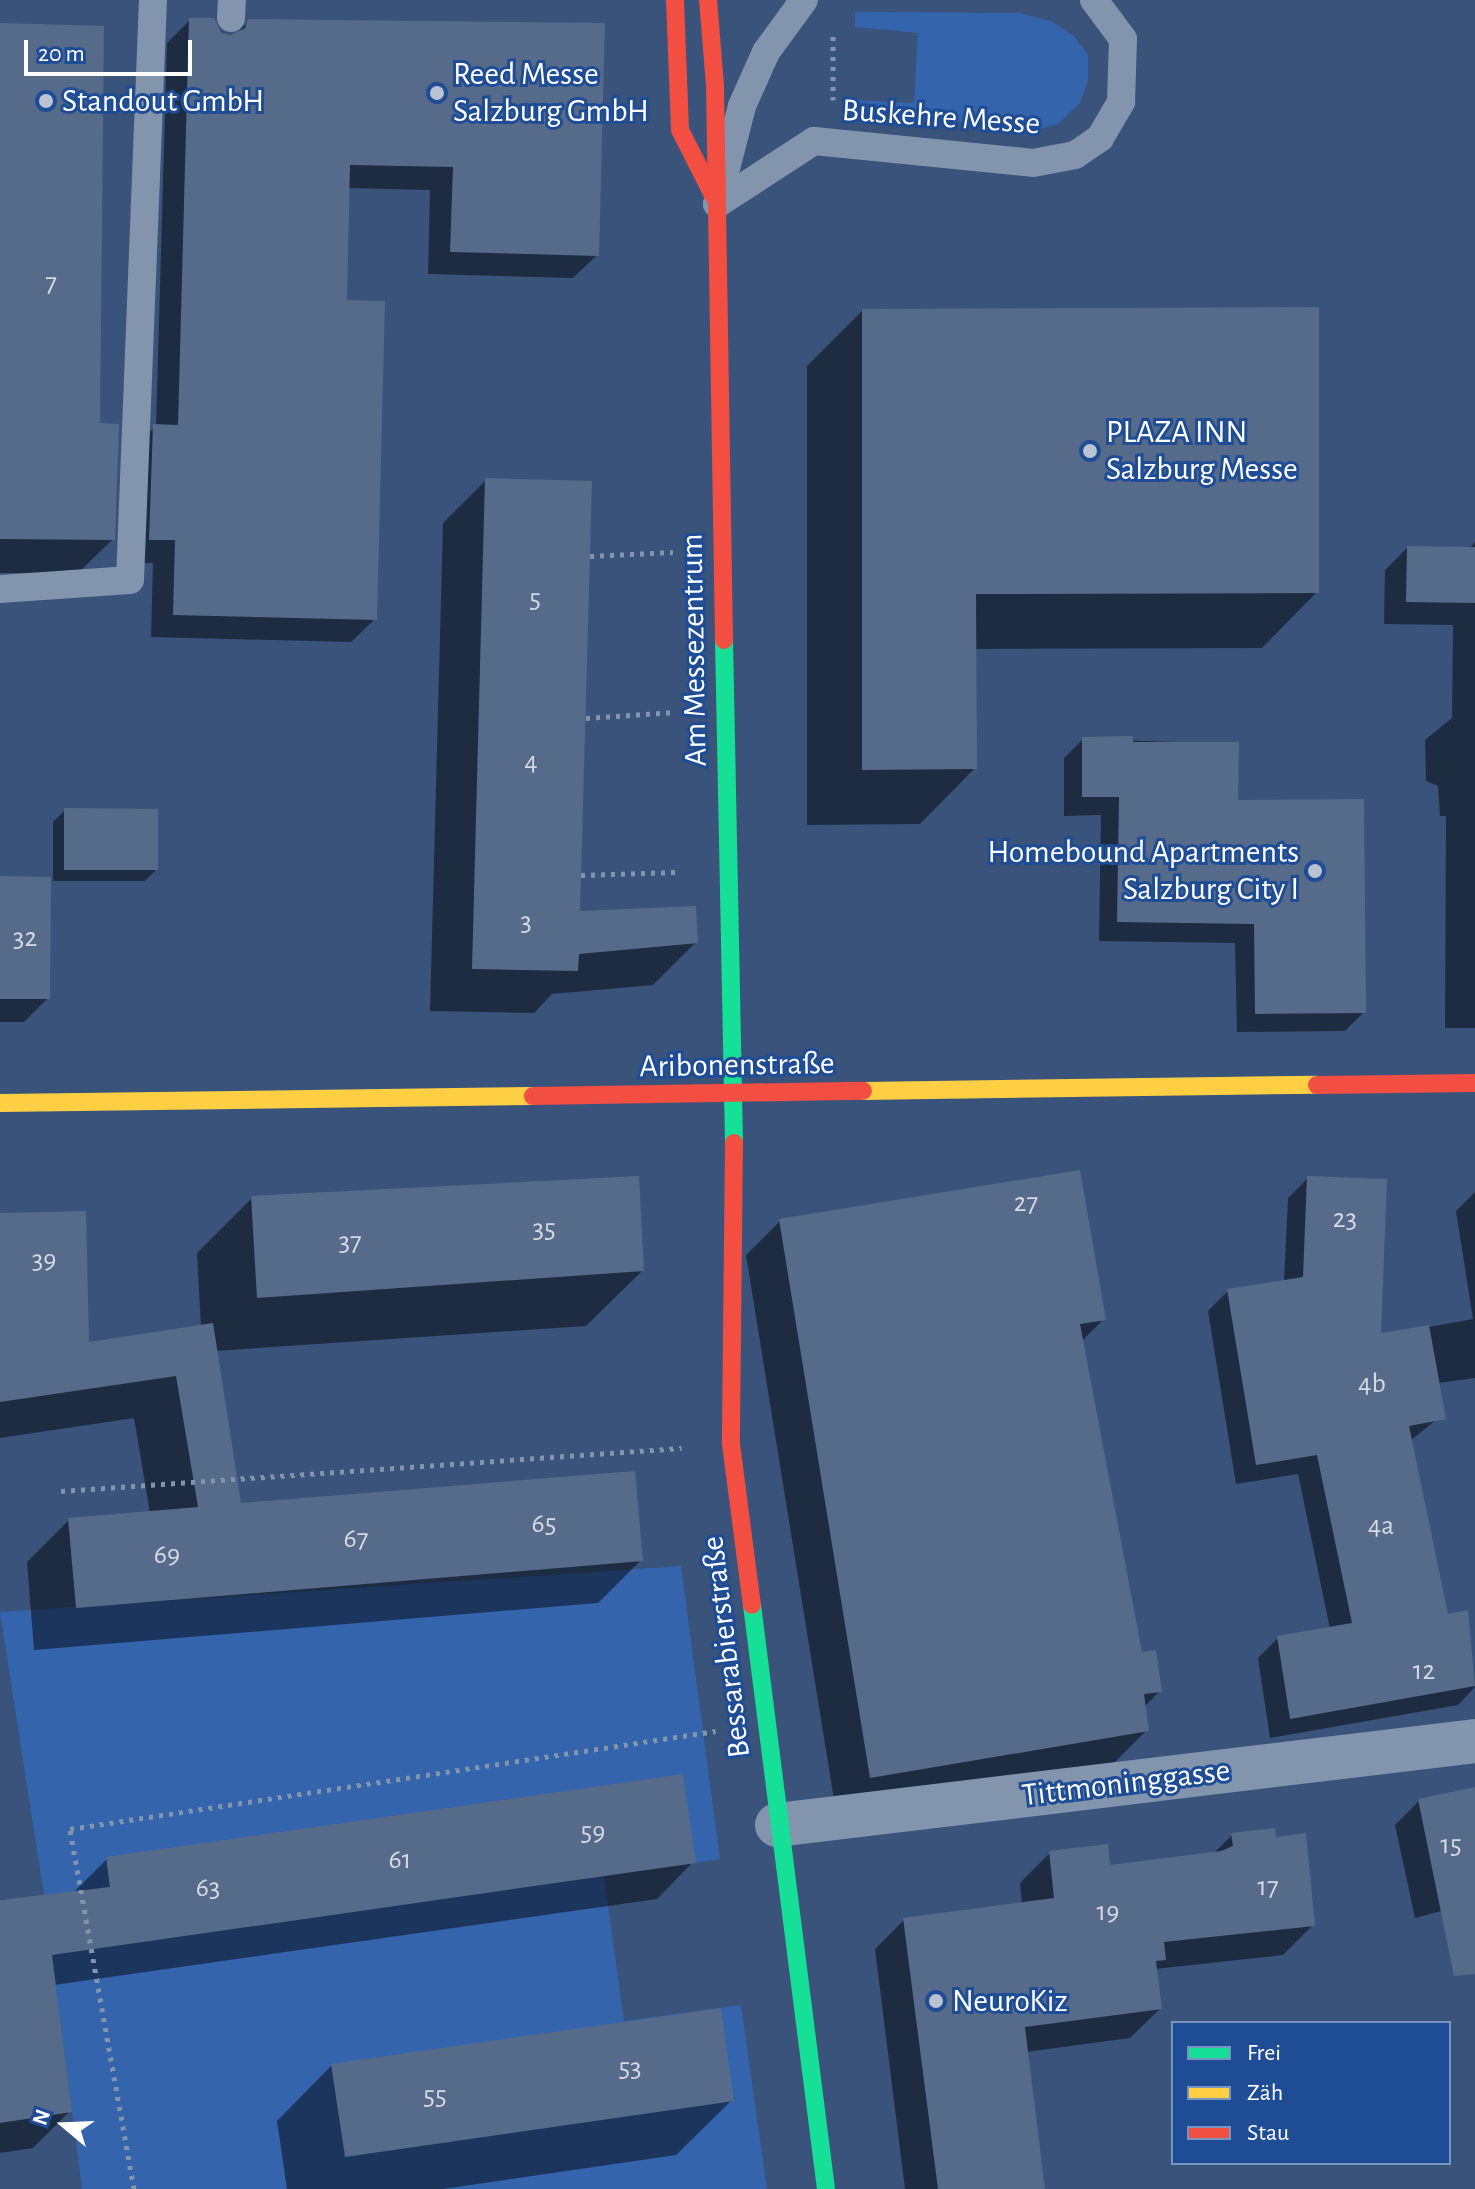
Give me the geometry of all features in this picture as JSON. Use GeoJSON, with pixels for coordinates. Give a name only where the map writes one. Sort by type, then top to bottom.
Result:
{"type":"FeatureCollection","features":[{"type":"Feature","properties":{"kind":"street","name":"Am Messezentrum"},"geometry":{"type":"LineString","coordinates":[[675,0],[680,130],[717,204]]}},
{"type":"Feature","properties":{"kind":"street","name":"Am Messezentrum"},"geometry":{"type":"LineString","coordinates":[[708,0],[717,204],[725,709],[737,1096]]}},
{"type":"Feature","properties":{"kind":"street","name":"Aribonenstraße"},"geometry":{"type":"LineString","coordinates":[[0,1103],[737,1096],[1475,1083]]}},
{"type":"Feature","properties":{"kind":"street","name":"Bessarabierstraße"},"geometry":{"type":"LineString","coordinates":[[737,1096],[731,1444],[777,1825],[826,2189]]}},
{"type":"Feature","properties":{"kind":"street","name":"Tittmoninggasse"},"geometry":{"type":"LineString","coordinates":[[777,1825],[1475,1741]]}},
{"type":"Feature","properties":{"kind":"lane"},"geometry":{"type":"LineString","coordinates":[[0,589],[130,580],[153,0]]}},
{"type":"Feature","properties":{"kind":"lane"},"geometry":{"type":"LineString","coordinates":[[717,204],[742,106],[766,52],[804,0]]}},
{"type":"Feature","properties":{"kind":"lane","name":"Buskehre Messe"},"geometry":{"type":"LineString","coordinates":[[717,204],[814,141],[1033,163],[1075,155],[1100,138],[1121,102],[1123,39],[1094,0]]}},
{"type":"Feature","properties":{"kind":"path"},"geometry":{"type":"LineString","coordinates":[[833,143],[834,32]]}},
{"type":"Feature","properties":{"kind":"path"},"geometry":{"type":"LineString","coordinates":[[590,556],[722,550]]}},
{"type":"Feature","properties":{"kind":"path"},"geometry":{"type":"LineString","coordinates":[[586,718],[725,709]]}},
{"type":"Feature","properties":{"kind":"path"},"geometry":{"type":"LineString","coordinates":[[581,875],[677,872]]}},
{"type":"Feature","properties":{"kind":"path"},"geometry":{"type":"LineString","coordinates":[[61,1491],[731,1444]]}},
{"type":"Feature","properties":{"kind":"path"},"geometry":{"type":"LineString","coordinates":[[134,2189],[70,1829],[766,1724]]}},
{"type":"Feature","properties":{"kind":"shaded area"},"geometry":{"type":"Polygon","coordinates":[[[855,12],[1020,13],[1053,22],[1074,36],[1088,55],[1088,81],[1080,103],[1058,124],[1036,130],[853,111],[853,100],[914,103],[918,33],[855,27],[855,12]]]}},
{"type":"Feature","properties":{"kind":"shaded area"},"geometry":{"type":"Polygon","coordinates":[[[681,1566],[720,1859],[604,1876],[624,2021],[741,2005],[767,2189],[82,2189],[44,1895],[0,1612],[681,1566]]]}},
{"type":"Feature","properties":{"kind":"building"},"geometry":{"type":"Polygon","coordinates":[[[189,18],[214,18],[221,32],[231,35],[245,28],[248,19],[605,23],[599,256],[450,252],[453,167],[350,165],[347,300],[385,301],[377,620],[173,615],[175,540],[149,540],[153,424],[178,425],[189,18]]]}},
{"type":"Feature","properties":{"kind":"building"},"geometry":{"type":"Polygon","coordinates":[[[0,23],[104,26],[100,423],[119,424],[115,540],[0,539],[0,23]]]}},
{"type":"Feature","properties":{"kind":"building","name":"PLAZA INN Salzburg Messe"},"geometry":{"type":"Polygon","coordinates":[[[1319,307],[1319,593],[976,594],[977,769],[862,770],[862,309],[1319,307]]]}},
{"type":"Feature","properties":{"kind":"building"},"geometry":{"type":"Polygon","coordinates":[[[485,478],[592,481],[580,911],[696,906],[698,943],[579,954],[578,971],[472,969],[485,478]]]}},
{"type":"Feature","properties":{"kind":"building"},"geometry":{"type":"Polygon","coordinates":[[[1407,546],[1475,547],[1475,603],[1406,602],[1407,546]]]}},
{"type":"Feature","properties":{"kind":"building"},"geometry":{"type":"Polygon","coordinates":[[[1133,736],[1133,742],[1239,742],[1238,800],[1364,799],[1366,1013],[1255,1014],[1254,924],[1117,922],[1119,797],[1082,797],[1082,737],[1133,736]]]}},
{"type":"Feature","properties":{"kind":"building"},"geometry":{"type":"Polygon","coordinates":[[[64,808],[158,809],[158,870],[64,870],[64,808]]]}},
{"type":"Feature","properties":{"kind":"building"},"geometry":{"type":"Polygon","coordinates":[[[0,876],[51,877],[50,999],[0,999],[0,876]]]}},
{"type":"Feature","properties":{"kind":"building"},"geometry":{"type":"Polygon","coordinates":[[[1080,1170],[1106,1320],[1080,1324],[1142,1652],[1156,1650],[1162,1692],[1144,1694],[1149,1731],[870,1778],[779,1219],[1080,1170]]]}},
{"type":"Feature","properties":{"kind":"building"},"geometry":{"type":"Polygon","coordinates":[[[639,1176],[644,1271],[257,1298],[251,1196],[639,1176]]]}},
{"type":"Feature","properties":{"kind":"building"},"geometry":{"type":"Polygon","coordinates":[[[1307,1176],[1387,1179],[1381,1333],[1429,1325],[1446,1419],[1409,1426],[1448,1614],[1468,1610],[1475,1686],[1290,1719],[1277,1636],[1352,1623],[1317,1455],[1256,1465],[1227,1289],[1303,1277],[1307,1176]]]}},
{"type":"Feature","properties":{"kind":"building"},"geometry":{"type":"Polygon","coordinates":[[[86,1211],[89,1342],[213,1323],[241,1503],[635,1471],[643,1561],[76,1608],[68,1518],[198,1507],[176,1376],[0,1402],[0,1213],[86,1211]]]}},
{"type":"Feature","properties":{"kind":"building"},"geometry":{"type":"Polygon","coordinates":[[[683,1774],[696,1863],[52,1955],[72,2112],[0,2123],[0,1900],[110,1887],[106,1857],[683,1774]]]}},
{"type":"Feature","properties":{"kind":"building"},"geometry":{"type":"Polygon","coordinates":[[[1475,1787],[1475,1974],[1454,1976],[1418,1799],[1475,1787]]]}},
{"type":"Feature","properties":{"kind":"building"},"geometry":{"type":"Polygon","coordinates":[[[1275,1828],[1276,1837],[1306,1833],[1315,1926],[1164,1942],[1166,1960],[1156,1961],[1162,2009],[1025,2027],[1045,2189],[938,2189],[903,1918],[1054,1898],[1049,1851],[1108,1844],[1110,1865],[1221,1851],[1233,1846],[1231,1833],[1275,1828]]]}},
{"type":"Feature","properties":{"kind":"building"},"geometry":{"type":"Polygon","coordinates":[[[721,2008],[734,2101],[345,2157],[331,2064],[721,2008]]]}},
{"type":"Feature","properties":{"kind":"traffic: fast"},"geometry":{"type":"LineString","coordinates":[[724,640],[734,1143]]}},
{"type":"Feature","properties":{"kind":"traffic: fast"},"geometry":{"type":"LineString","coordinates":[[752,1605],[826,2189]]}},
{"type":"Feature","properties":{"kind":"traffic: slow"},"geometry":{"type":"LineString","coordinates":[[863,1091],[1317,1085]]}},
{"type":"Feature","properties":{"kind":"traffic: slow"},"geometry":{"type":"LineString","coordinates":[[0,1103],[533,1096]]}},
{"type":"Feature","properties":{"kind":"traffic: jam"},"geometry":{"type":"LineString","coordinates":[[675,0],[680,130],[713,195]]}},
{"type":"Feature","properties":{"kind":"traffic: jam"},"geometry":{"type":"LineString","coordinates":[[708,0],[715,85],[724,640]]}},
{"type":"Feature","properties":{"kind":"traffic: jam"},"geometry":{"type":"LineString","coordinates":[[1317,1085],[1475,1083]]}},
{"type":"Feature","properties":{"kind":"traffic: jam"},"geometry":{"type":"LineString","coordinates":[[533,1096],[863,1091]]}},
{"type":"Feature","properties":{"kind":"traffic: jam"},"geometry":{"type":"LineString","coordinates":[[734,1143],[731,1444],[752,1605]]}},
{"type":"Feature","properties":{"kind":"place","name":"Reed Messe Salzburg GmbH"},"geometry":{"type":"Point","coordinates":[437,93]}},
{"type":"Feature","properties":{"kind":"place","name":"Standout GmbH"},"geometry":{"type":"Point","coordinates":[46,101]}},
{"type":"Feature","properties":{"kind":"place","name":"PLAZA INN Salzburg Messe"},"geometry":{"type":"Point","coordinates":[1090,451]}},
{"type":"Feature","properties":{"kind":"place","name":"Homebound Apartments Salzburg City I"},"geometry":{"type":"Point","coordinates":[1315,871]}},
{"type":"Feature","properties":{"kind":"place","name":"NeuroKiz"},"geometry":{"type":"Point","coordinates":[936,2001]}}]}
